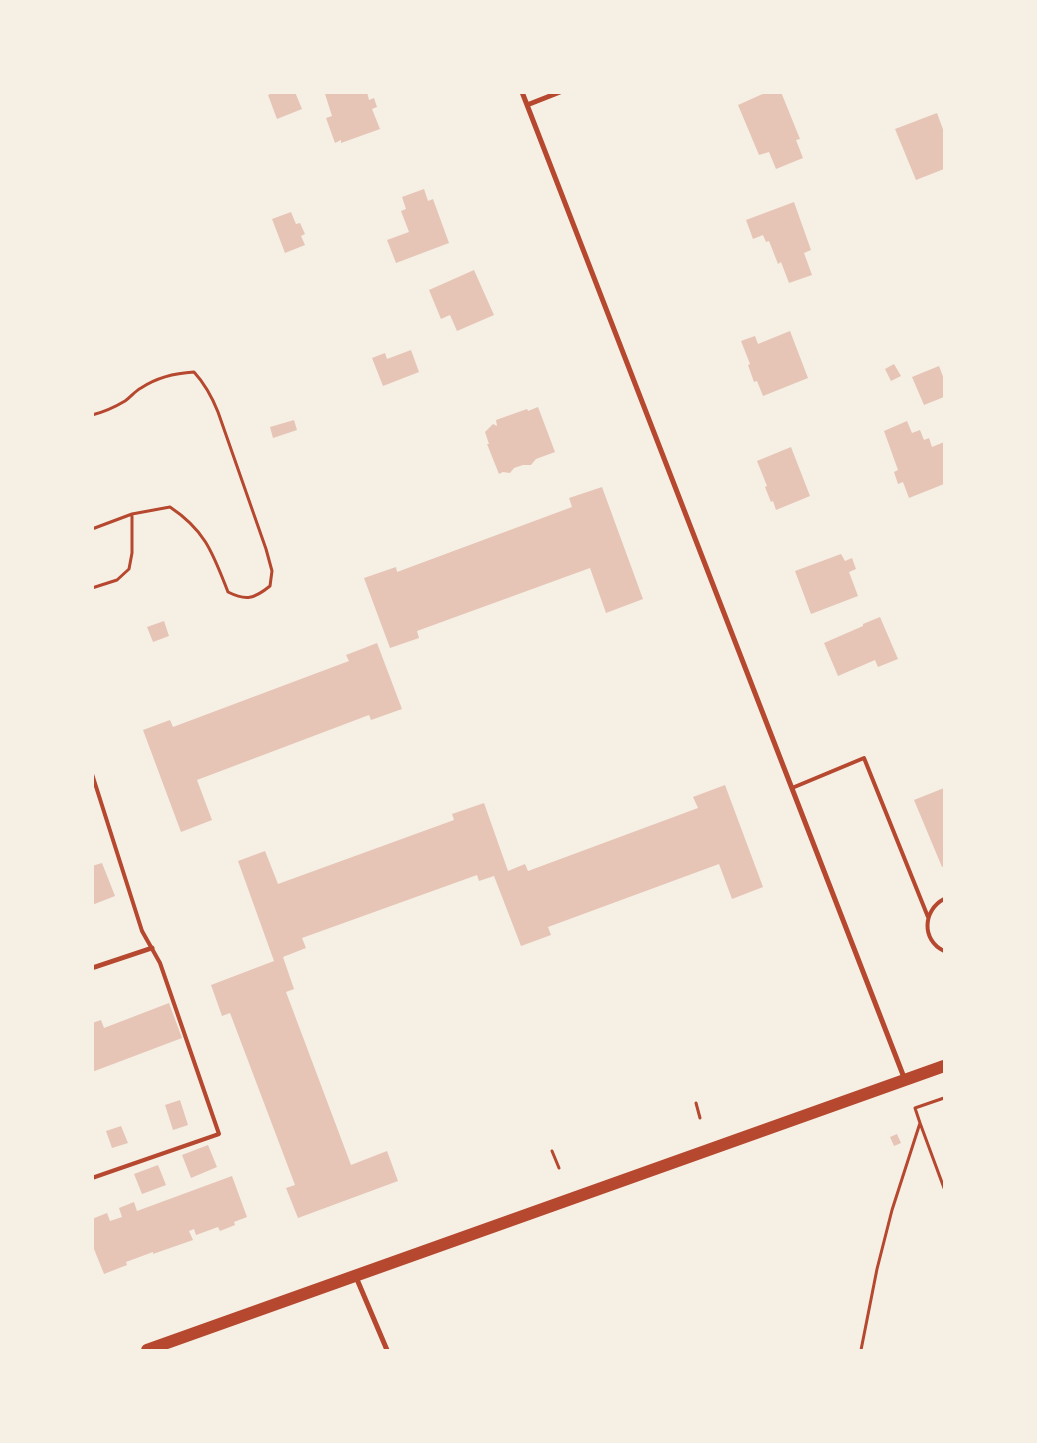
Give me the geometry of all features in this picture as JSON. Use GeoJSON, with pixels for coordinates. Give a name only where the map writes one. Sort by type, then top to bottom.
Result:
{"type":"FeatureCollection","features":[{"type":"Feature","properties":{"kind":"main road"},"geometry":{"type":"LineString","coordinates":[[147,1350],[944,1066]]}},
{"type":"Feature","properties":{"kind":"street"},"geometry":{"type":"LineString","coordinates":[[522,92],[906,1080]]}},
{"type":"Feature","properties":{"kind":"street"},"geometry":{"type":"LineString","coordinates":[[527,106],[560,92]]}},
{"type":"Feature","properties":{"kind":"street"},"geometry":{"type":"LineString","coordinates":[[92,968],[152,948]]}},
{"type":"Feature","properties":{"kind":"street"},"geometry":{"type":"LineString","coordinates":[[356,1276],[388,1350]]}},
{"type":"Feature","properties":{"kind":"lane"},"geometry":{"type":"LineString","coordinates":[[792,788],[864,758],[928,917]]}},
{"type":"Feature","properties":{"kind":"lane"},"geometry":{"type":"LineString","coordinates":[[92,774],[142,931],[160,963],[219,1134],[92,1178]]}},
{"type":"Feature","properties":{"kind":"lane"},"geometry":{"type":"LineString","coordinates":[[92,793],[98,790]]}},
{"type":"Feature","properties":{"kind":"lane"},"geometry":{"type":"LineString","coordinates":[[944,899],[932,908],[927,926],[929,936],[934,944],[944,951]]}},
{"type":"Feature","properties":{"kind":"path"},"geometry":{"type":"LineString","coordinates":[[92,415],[125,401],[141,388],[158,380],[180,373],[194,372],[210,394],[218,412],[266,549],[272,571],[270,586],[257,596],[240,598],[228,592],[217,562],[205,539],[183,515],[170,507],[132,514],[92,529]]}},
{"type":"Feature","properties":{"kind":"path"},"geometry":{"type":"LineString","coordinates":[[92,588],[117,580],[130,569],[132,514]]}},
{"type":"Feature","properties":{"kind":"path"},"geometry":{"type":"LineString","coordinates":[[944,1098],[915,1108],[944,1188]]}},
{"type":"Feature","properties":{"kind":"path"},"geometry":{"type":"LineString","coordinates":[[696,1103],[700,1118]]}},
{"type":"Feature","properties":{"kind":"path"},"geometry":{"type":"LineString","coordinates":[[861,1350],[877,1269],[909,1152],[920,1123]]}},
{"type":"Feature","properties":{"kind":"path"},"geometry":{"type":"LineString","coordinates":[[552,1151],[559,1168]]}},
{"type":"Feature","properties":{"kind":"building"},"geometry":{"type":"Polygon","coordinates":[[[275,92],[295,92],[302,109],[277,119],[268,95],[275,92]]]}},
{"type":"Feature","properties":{"kind":"building"},"geometry":{"type":"Polygon","coordinates":[[[328,92],[367,92],[369,100],[374,98],[377,107],[372,109],[380,129],[341,143],[341,140],[335,143],[326,118],[332,116],[325,94],[328,92]]]}},
{"type":"Feature","properties":{"kind":"building"},"geometry":{"type":"Polygon","coordinates":[[[767,92],[781,92],[800,139],[796,140],[803,158],[776,169],[769,152],[759,155],[738,105],[767,92]]]}},
{"type":"Feature","properties":{"kind":"building"},"geometry":{"type":"Polygon","coordinates":[[[937,113],[944,132],[944,169],[916,180],[895,129],[937,113]]]}},
{"type":"Feature","properties":{"kind":"building"},"geometry":{"type":"Polygon","coordinates":[[[424,189],[428,201],[433,199],[449,243],[396,263],[387,240],[409,232],[401,211],[406,209],[402,197],[424,189]]]}},
{"type":"Feature","properties":{"kind":"building"},"geometry":{"type":"Polygon","coordinates":[[[794,202],[811,250],[804,253],[812,275],[789,283],[781,262],[778,264],[769,241],[766,242],[763,235],[753,239],[746,220],[794,202]]]}},
{"type":"Feature","properties":{"kind":"building"},"geometry":{"type":"Polygon","coordinates":[[[291,212],[296,224],[300,223],[305,234],[301,236],[305,245],[285,253],[272,219],[291,212]]]}},
{"type":"Feature","properties":{"kind":"building"},"geometry":{"type":"Polygon","coordinates":[[[474,270],[494,315],[457,331],[450,315],[441,319],[429,290],[474,270]]]}},
{"type":"Feature","properties":{"kind":"building"},"geometry":{"type":"Polygon","coordinates":[[[790,331],[808,378],[763,396],[757,381],[754,382],[748,365],[750,364],[741,341],[755,336],[758,344],[790,331]]]}},
{"type":"Feature","properties":{"kind":"building"},"geometry":{"type":"Polygon","coordinates":[[[411,350],[419,372],[383,386],[372,358],[385,353],[387,359],[411,350]]]}},
{"type":"Feature","properties":{"kind":"building"},"geometry":{"type":"Polygon","coordinates":[[[894,364],[901,376],[891,381],[885,369],[894,364]]]}},
{"type":"Feature","properties":{"kind":"building"},"geometry":{"type":"Polygon","coordinates":[[[939,366],[944,379],[944,397],[924,405],[912,377],[939,366]]]}},
{"type":"Feature","properties":{"kind":"building"},"geometry":{"type":"Polygon","coordinates":[[[538,407],[555,452],[536,459],[531,465],[523,465],[514,468],[510,473],[503,472],[499,474],[487,444],[489,444],[485,432],[493,424],[497,426],[496,420],[538,407]]]}},
{"type":"Feature","properties":{"kind":"building"},"geometry":{"type":"Polygon","coordinates":[[[294,420],[297,430],[273,438],[270,427],[294,420]]]}},
{"type":"Feature","properties":{"kind":"building"},"geometry":{"type":"Polygon","coordinates":[[[907,421],[912,433],[920,430],[924,440],[929,438],[932,447],[944,442],[944,484],[909,498],[903,482],[898,484],[894,472],[898,470],[884,431],[907,421]]]}},
{"type":"Feature","properties":{"kind":"building"},"geometry":{"type":"Polygon","coordinates":[[[791,447],[810,496],[776,510],[765,487],[767,486],[757,461],[791,447]]]}},
{"type":"Feature","properties":{"kind":"building"},"geometry":{"type":"Polygon","coordinates":[[[602,487],[643,599],[606,613],[590,568],[417,631],[419,638],[390,648],[364,578],[396,567],[397,572],[572,507],[569,498],[602,487]]]}},
{"type":"Feature","properties":{"kind":"building"},"geometry":{"type":"Polygon","coordinates":[[[841,554],[845,561],[852,558],[856,569],[849,572],[858,596],[811,614],[795,571],[841,554]]]}},
{"type":"Feature","properties":{"kind":"building"},"geometry":{"type":"Polygon","coordinates":[[[880,617],[898,659],[878,667],[875,660],[838,676],[824,643],[880,617]]]}},
{"type":"Feature","properties":{"kind":"building"},"geometry":{"type":"Polygon","coordinates":[[[164,621],[169,636],[153,642],[147,627],[164,621]]]}},
{"type":"Feature","properties":{"kind":"building"},"geometry":{"type":"Polygon","coordinates":[[[377,643],[402,709],[371,720],[369,715],[197,780],[212,820],[181,832],[143,730],[170,720],[173,727],[349,661],[346,655],[377,643]]]}},
{"type":"Feature","properties":{"kind":"building"},"geometry":{"type":"Polygon","coordinates":[[[725,785],[763,887],[732,899],[719,864],[548,927],[551,935],[521,946],[494,876],[479,881],[477,875],[302,938],[306,948],[283,957],[294,989],[286,992],[351,1165],[387,1151],[398,1181],[298,1218],[286,1188],[295,1185],[230,1013],[222,1016],[211,985],[274,961],[238,861],[265,851],[278,884],[454,820],[452,814],[484,803],[508,871],[525,864],[528,871],[698,808],[693,797],[725,785]]]}},
{"type":"Feature","properties":{"kind":"building"},"geometry":{"type":"Polygon","coordinates":[[[944,788],[944,866],[942,867],[914,800],[944,788]]]}},
{"type":"Feature","properties":{"kind":"building"},"geometry":{"type":"Polygon","coordinates":[[[102,863],[115,896],[92,905],[92,866],[102,863]]]}},
{"type":"Feature","properties":{"kind":"building"},"geometry":{"type":"Polygon","coordinates":[[[169,1003],[182,1038],[92,1072],[92,1023],[101,1020],[104,1028],[169,1003]]]}},
{"type":"Feature","properties":{"kind":"building"},"geometry":{"type":"Polygon","coordinates":[[[180,1100],[188,1125],[173,1130],[165,1105],[180,1100]]]}},
{"type":"Feature","properties":{"kind":"building"},"geometry":{"type":"Polygon","coordinates":[[[121,1126],[128,1143],[112,1148],[106,1131],[121,1126]]]}},
{"type":"Feature","properties":{"kind":"building"},"geometry":{"type":"Polygon","coordinates":[[[897,1134],[901,1143],[894,1146],[890,1137],[897,1134]]]}},
{"type":"Feature","properties":{"kind":"building"},"geometry":{"type":"Polygon","coordinates":[[[208,1145],[217,1167],[191,1178],[182,1155],[208,1145]]]}},
{"type":"Feature","properties":{"kind":"building"},"geometry":{"type":"Polygon","coordinates":[[[158,1165],[166,1185],[142,1194],[134,1174],[158,1165]]]}},
{"type":"Feature","properties":{"kind":"building"},"geometry":{"type":"Polygon","coordinates":[[[232,1176],[247,1217],[234,1222],[235,1225],[220,1231],[218,1227],[196,1235],[194,1229],[189,1231],[193,1240],[126,1262],[127,1265],[104,1274],[92,1244],[92,1219],[107,1213],[110,1221],[122,1217],[119,1208],[134,1202],[137,1211],[232,1176]]]}}]}
